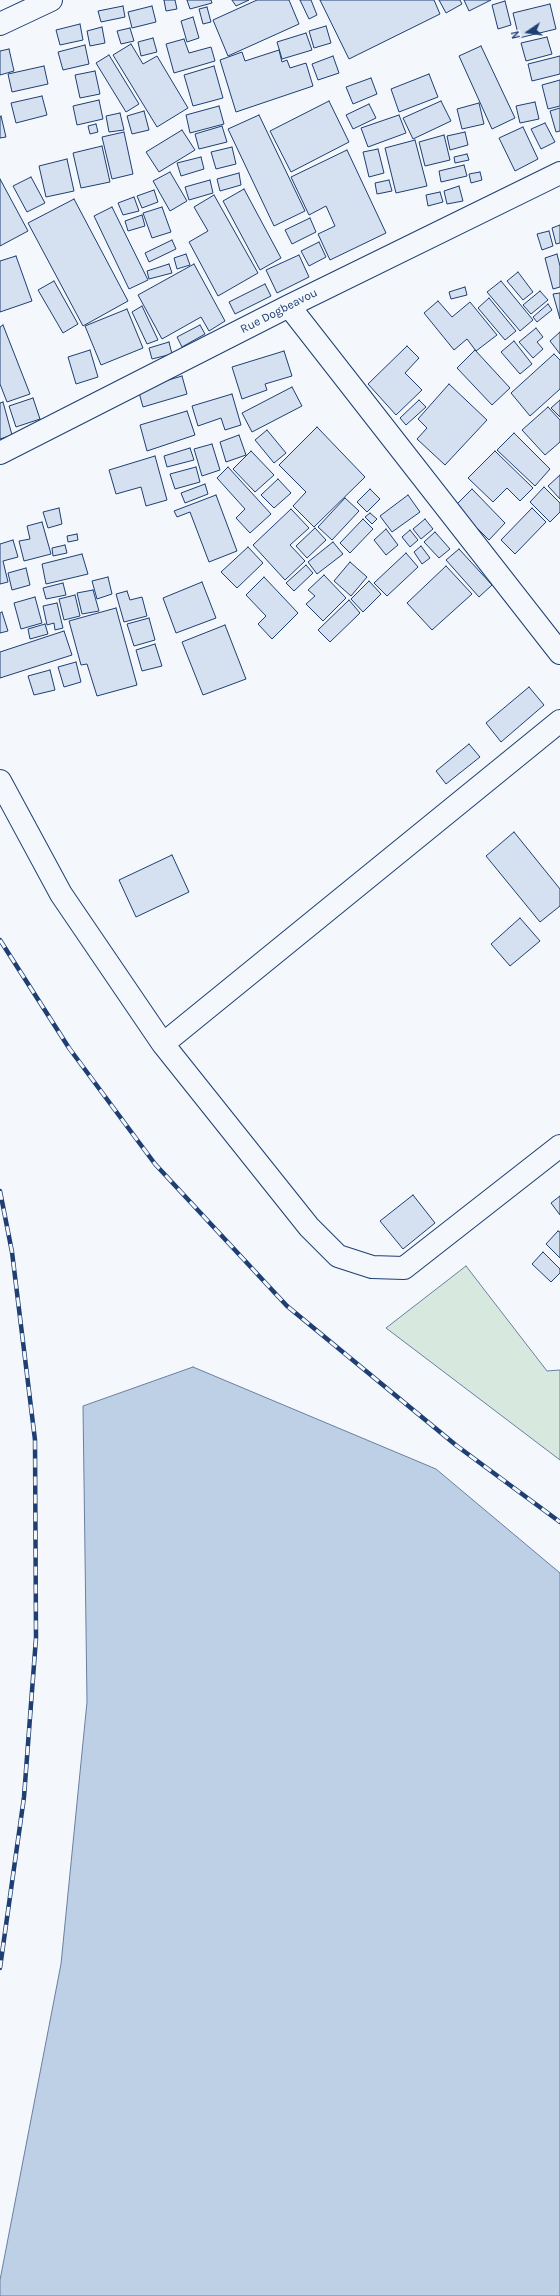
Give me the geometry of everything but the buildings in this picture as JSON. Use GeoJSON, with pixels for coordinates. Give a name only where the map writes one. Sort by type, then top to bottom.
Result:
{"type":"FeatureCollection","features":[{"type":"Feature","properties":{"kind":"street"},"geometry":{"type":"LineString","coordinates":[[0,24],[51,0]]}},
{"type":"Feature","properties":{"kind":"street","name":"Rue Dogbeavou"},"geometry":{"type":"LineString","coordinates":[[0,454],[289,306],[560,173]]}},
{"type":"Feature","properties":{"kind":"street"},"geometry":{"type":"LineString","coordinates":[[289,306],[560,652]]}},
{"type":"Feature","properties":{"kind":"street"},"geometry":{"type":"LineString","coordinates":[[163,1044],[560,721]]}},
{"type":"Feature","properties":{"kind":"street"},"geometry":{"type":"LineString","coordinates":[[0,781],[61,894],[163,1044],[308,1227],[338,1256],[372,1267],[404,1268],[560,1146]]}},
{"type":"Feature","properties":{"kind":"shaded area"},"geometry":{"type":"Polygon","coordinates":[[[466,1266],[547,1371],[560,1370],[560,1460],[386,1328],[466,1266]]]}},
{"type":"Feature","properties":{"kind":"water"},"geometry":{"type":"Polygon","coordinates":[[[193,1367],[436,1469],[560,1573],[560,2296],[0,2296],[0,2280],[61,1964],[87,1702],[83,1406],[193,1367]]]}},
{"type":"Feature","properties":{"kind":"railway"},"geometry":{"type":"LineString","coordinates":[[0,940],[69,1048],[155,1164],[287,1306],[457,1446],[560,1522]]}},
{"type":"Feature","properties":{"kind":"railway"},"geometry":{"type":"LineString","coordinates":[[0,1191],[12,1252],[35,1440],[36,1638],[24,1797],[0,1968]]}}]}
